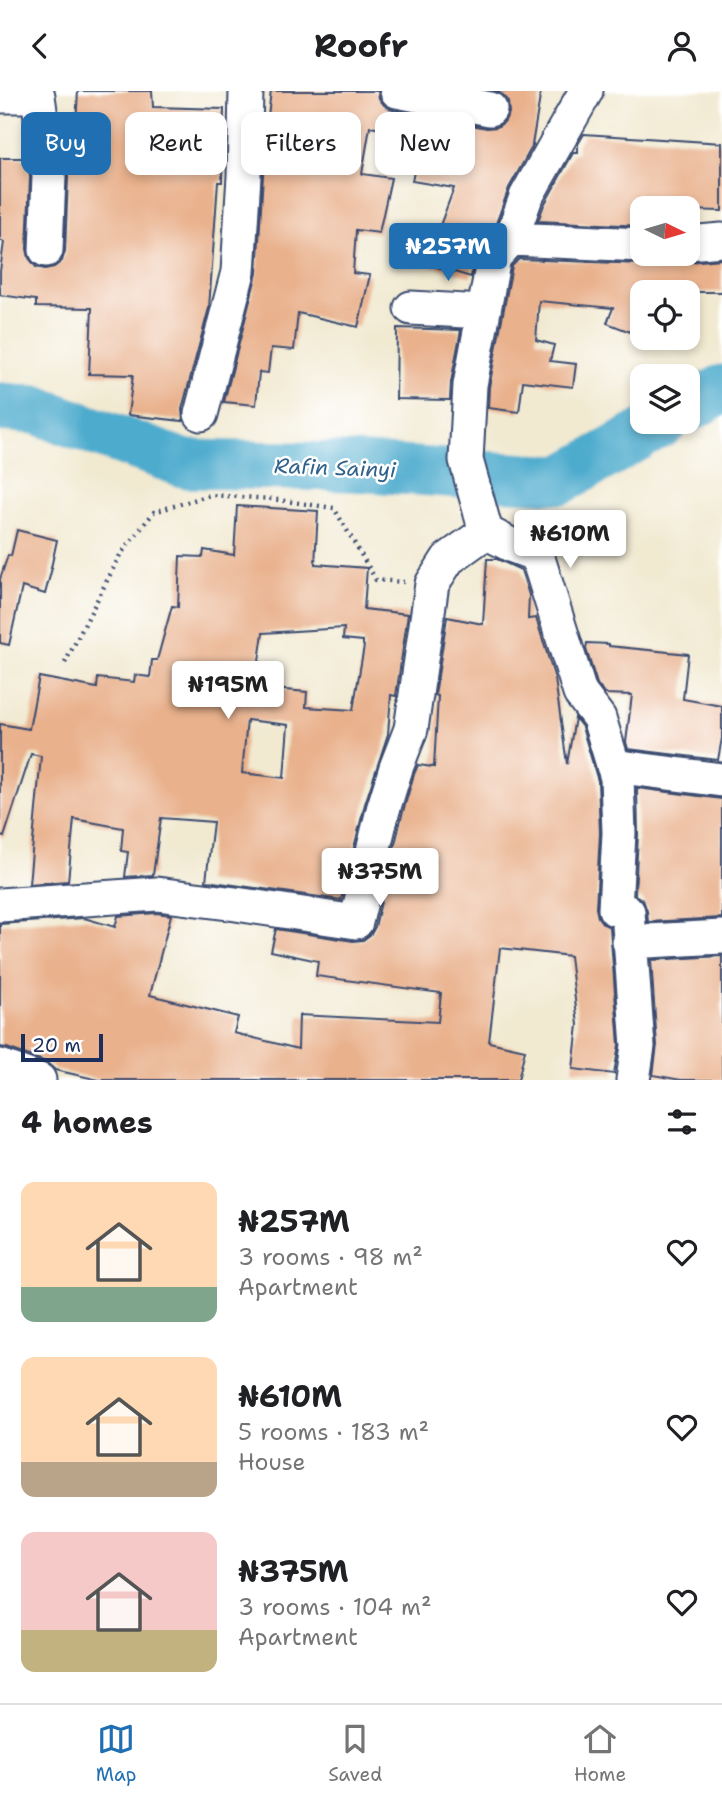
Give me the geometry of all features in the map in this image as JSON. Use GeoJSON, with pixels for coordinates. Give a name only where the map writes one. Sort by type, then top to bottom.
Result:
{"type":"FeatureCollection","features":[{"type":"Feature","properties":{"kind":"street"},"geometry":{"type":"LineString","coordinates":[[201,414],[238,272],[246,91]]}},
{"type":"Feature","properties":{"kind":"street"},"geometry":{"type":"LineString","coordinates":[[397,91],[489,109]]}},
{"type":"Feature","properties":{"kind":"street"},"geometry":{"type":"LineString","coordinates":[[586,91],[526,197],[511,239],[494,257],[470,385],[466,460],[486,532],[537,555],[580,693],[599,718],[617,778],[619,833],[615,909],[628,912],[638,1046],[633,1080]]}},
{"type":"Feature","properties":{"kind":"street"},"geometry":{"type":"LineString","coordinates":[[0,96],[38,96],[49,176],[46,250]]}},
{"type":"Feature","properties":{"kind":"street"},"geometry":{"type":"LineString","coordinates":[[511,239],[630,244]]}},
{"type":"Feature","properties":{"kind":"street"},"geometry":{"type":"LineString","coordinates":[[700,242],[722,240]]}},
{"type":"Feature","properties":{"kind":"street"},"geometry":{"type":"LineString","coordinates":[[411,308],[483,312]]}},
{"type":"Feature","properties":{"kind":"street"},"geometry":{"type":"LineString","coordinates":[[0,905],[157,894],[356,922],[386,799],[411,729],[432,584],[448,559],[486,532]]}},
{"type":"Feature","properties":{"kind":"street"},"geometry":{"type":"LineString","coordinates":[[613,766],[722,780]]}},
{"type":"Feature","properties":{"kind":"street"},"geometry":{"type":"LineString","coordinates":[[629,942],[722,937]]}},
{"type":"Feature","properties":{"kind":"street"},"geometry":{"type":"LineString","coordinates":[[0,1066],[39,1080]]}},
{"type":"Feature","properties":{"kind":"path"},"geometry":{"type":"LineString","coordinates":[[65,663],[120,555],[154,512],[210,495],[272,499],[334,508],[376,580],[432,584]]}},
{"type":"Feature","properties":{"kind":"building"},"geometry":{"type":"Polygon","coordinates":[[[78,91],[152,91],[153,107],[224,109],[224,112],[125,112],[125,175],[222,175],[222,182],[218,182],[209,308],[182,409],[183,421],[128,415],[133,375],[89,374],[92,308],[36,307],[36,300],[0,295],[4,242],[0,240],[0,158],[21,158],[21,175],[30,175],[27,249],[29,258],[36,267],[45,269],[62,261],[65,251],[68,175],[111,175],[111,112],[77,112],[78,91]]]}},
{"type":"Feature","properties":{"kind":"building"},"geometry":{"type":"Polygon","coordinates":[[[271,91],[378,91],[384,105],[403,112],[375,112],[375,128],[370,127],[362,174],[391,178],[379,233],[356,230],[353,273],[370,275],[358,327],[298,313],[294,350],[271,348],[268,373],[259,372],[256,405],[224,402],[257,273],[263,175],[361,175],[361,112],[269,112],[271,91]]]}},
{"type":"Feature","properties":{"kind":"building"},"geometry":{"type":"Polygon","coordinates":[[[496,91],[541,91],[533,145],[509,188],[494,229],[475,253],[471,277],[413,260],[420,240],[433,244],[454,188],[412,181],[413,175],[475,175],[475,126],[497,127],[509,113],[508,102],[496,91]]]}},
{"type":"Feature","properties":{"kind":"building"},"geometry":{"type":"Polygon","coordinates":[[[584,134],[722,143],[722,211],[700,210],[700,196],[630,196],[630,225],[538,221],[573,153],[578,153],[578,144],[584,134]]]}},
{"type":"Feature","properties":{"kind":"building"},"geometry":{"type":"Polygon","coordinates":[[[519,259],[630,264],[630,266],[700,266],[700,261],[722,259],[722,292],[700,292],[700,280],[630,280],[630,332],[607,323],[613,308],[539,301],[536,340],[554,345],[550,361],[576,364],[573,387],[523,381],[519,412],[488,408],[489,387],[512,266],[519,259]]]}},
{"type":"Feature","properties":{"kind":"building"},"geometry":{"type":"Polygon","coordinates":[[[397,328],[461,330],[450,400],[396,399],[397,328]]]}},
{"type":"Feature","properties":{"kind":"building"},"geometry":{"type":"Polygon","coordinates":[[[237,506],[318,511],[315,564],[367,568],[364,609],[408,614],[396,696],[391,695],[388,734],[365,804],[341,900],[206,881],[213,822],[161,818],[153,875],[125,877],[128,852],[121,851],[123,828],[74,819],[68,881],[29,884],[41,756],[31,754],[4,837],[0,836],[0,724],[29,729],[39,677],[97,688],[98,678],[134,682],[135,675],[150,677],[152,660],[157,660],[172,606],[178,607],[180,556],[203,557],[204,550],[234,555],[237,506]],[[344,628],[263,633],[256,682],[274,684],[274,689],[307,692],[306,707],[353,710],[364,646],[363,641],[343,639],[344,628]],[[247,720],[242,773],[284,778],[288,725],[247,720]]]}},
{"type":"Feature","properties":{"kind":"building"},"geometry":{"type":"Polygon","coordinates":[[[17,530],[57,540],[45,594],[22,587],[9,645],[0,643],[0,579],[8,555],[11,556],[17,530]]]}},
{"type":"Feature","properties":{"kind":"building"},"geometry":{"type":"Polygon","coordinates":[[[487,559],[497,559],[521,570],[529,595],[528,619],[536,618],[555,679],[567,764],[575,718],[582,727],[598,781],[600,833],[596,908],[603,924],[610,927],[619,1045],[614,1074],[573,1069],[578,1025],[570,956],[500,948],[489,1042],[525,1050],[518,1080],[99,1080],[55,1070],[46,1062],[0,1047],[0,924],[84,918],[115,927],[118,916],[156,913],[171,915],[150,995],[238,1017],[234,1033],[298,1049],[299,1015],[438,1022],[441,993],[316,976],[318,961],[271,951],[276,929],[353,941],[363,940],[375,927],[414,774],[418,765],[434,767],[438,696],[435,695],[447,617],[483,624],[487,559]]]}},
{"type":"Feature","properties":{"kind":"building"},"geometry":{"type":"Polygon","coordinates":[[[587,643],[688,654],[683,699],[722,706],[722,738],[718,760],[628,749],[626,742],[632,695],[605,694],[597,684],[586,649],[587,643]]]}},
{"type":"Feature","properties":{"kind":"building"},"geometry":{"type":"Polygon","coordinates":[[[637,788],[722,799],[722,918],[648,922],[643,900],[635,895],[637,788]]]}},
{"type":"Feature","properties":{"kind":"building"},"geometry":{"type":"Polygon","coordinates":[[[722,956],[722,1080],[681,1080],[653,1075],[657,1045],[651,960],[722,956]]]}},
{"type":"Feature","properties":{"kind":"waterway","name":"Rafin Sainyi"},"geometry":{"type":"LineString","coordinates":[[700,401],[722,389]]}},
{"type":"Feature","properties":{"kind":"waterway","name":"Rafin Sainyi"},"geometry":{"type":"LineString","coordinates":[[0,407],[36,410],[186,464],[351,467],[561,480],[643,434]]}}]}
